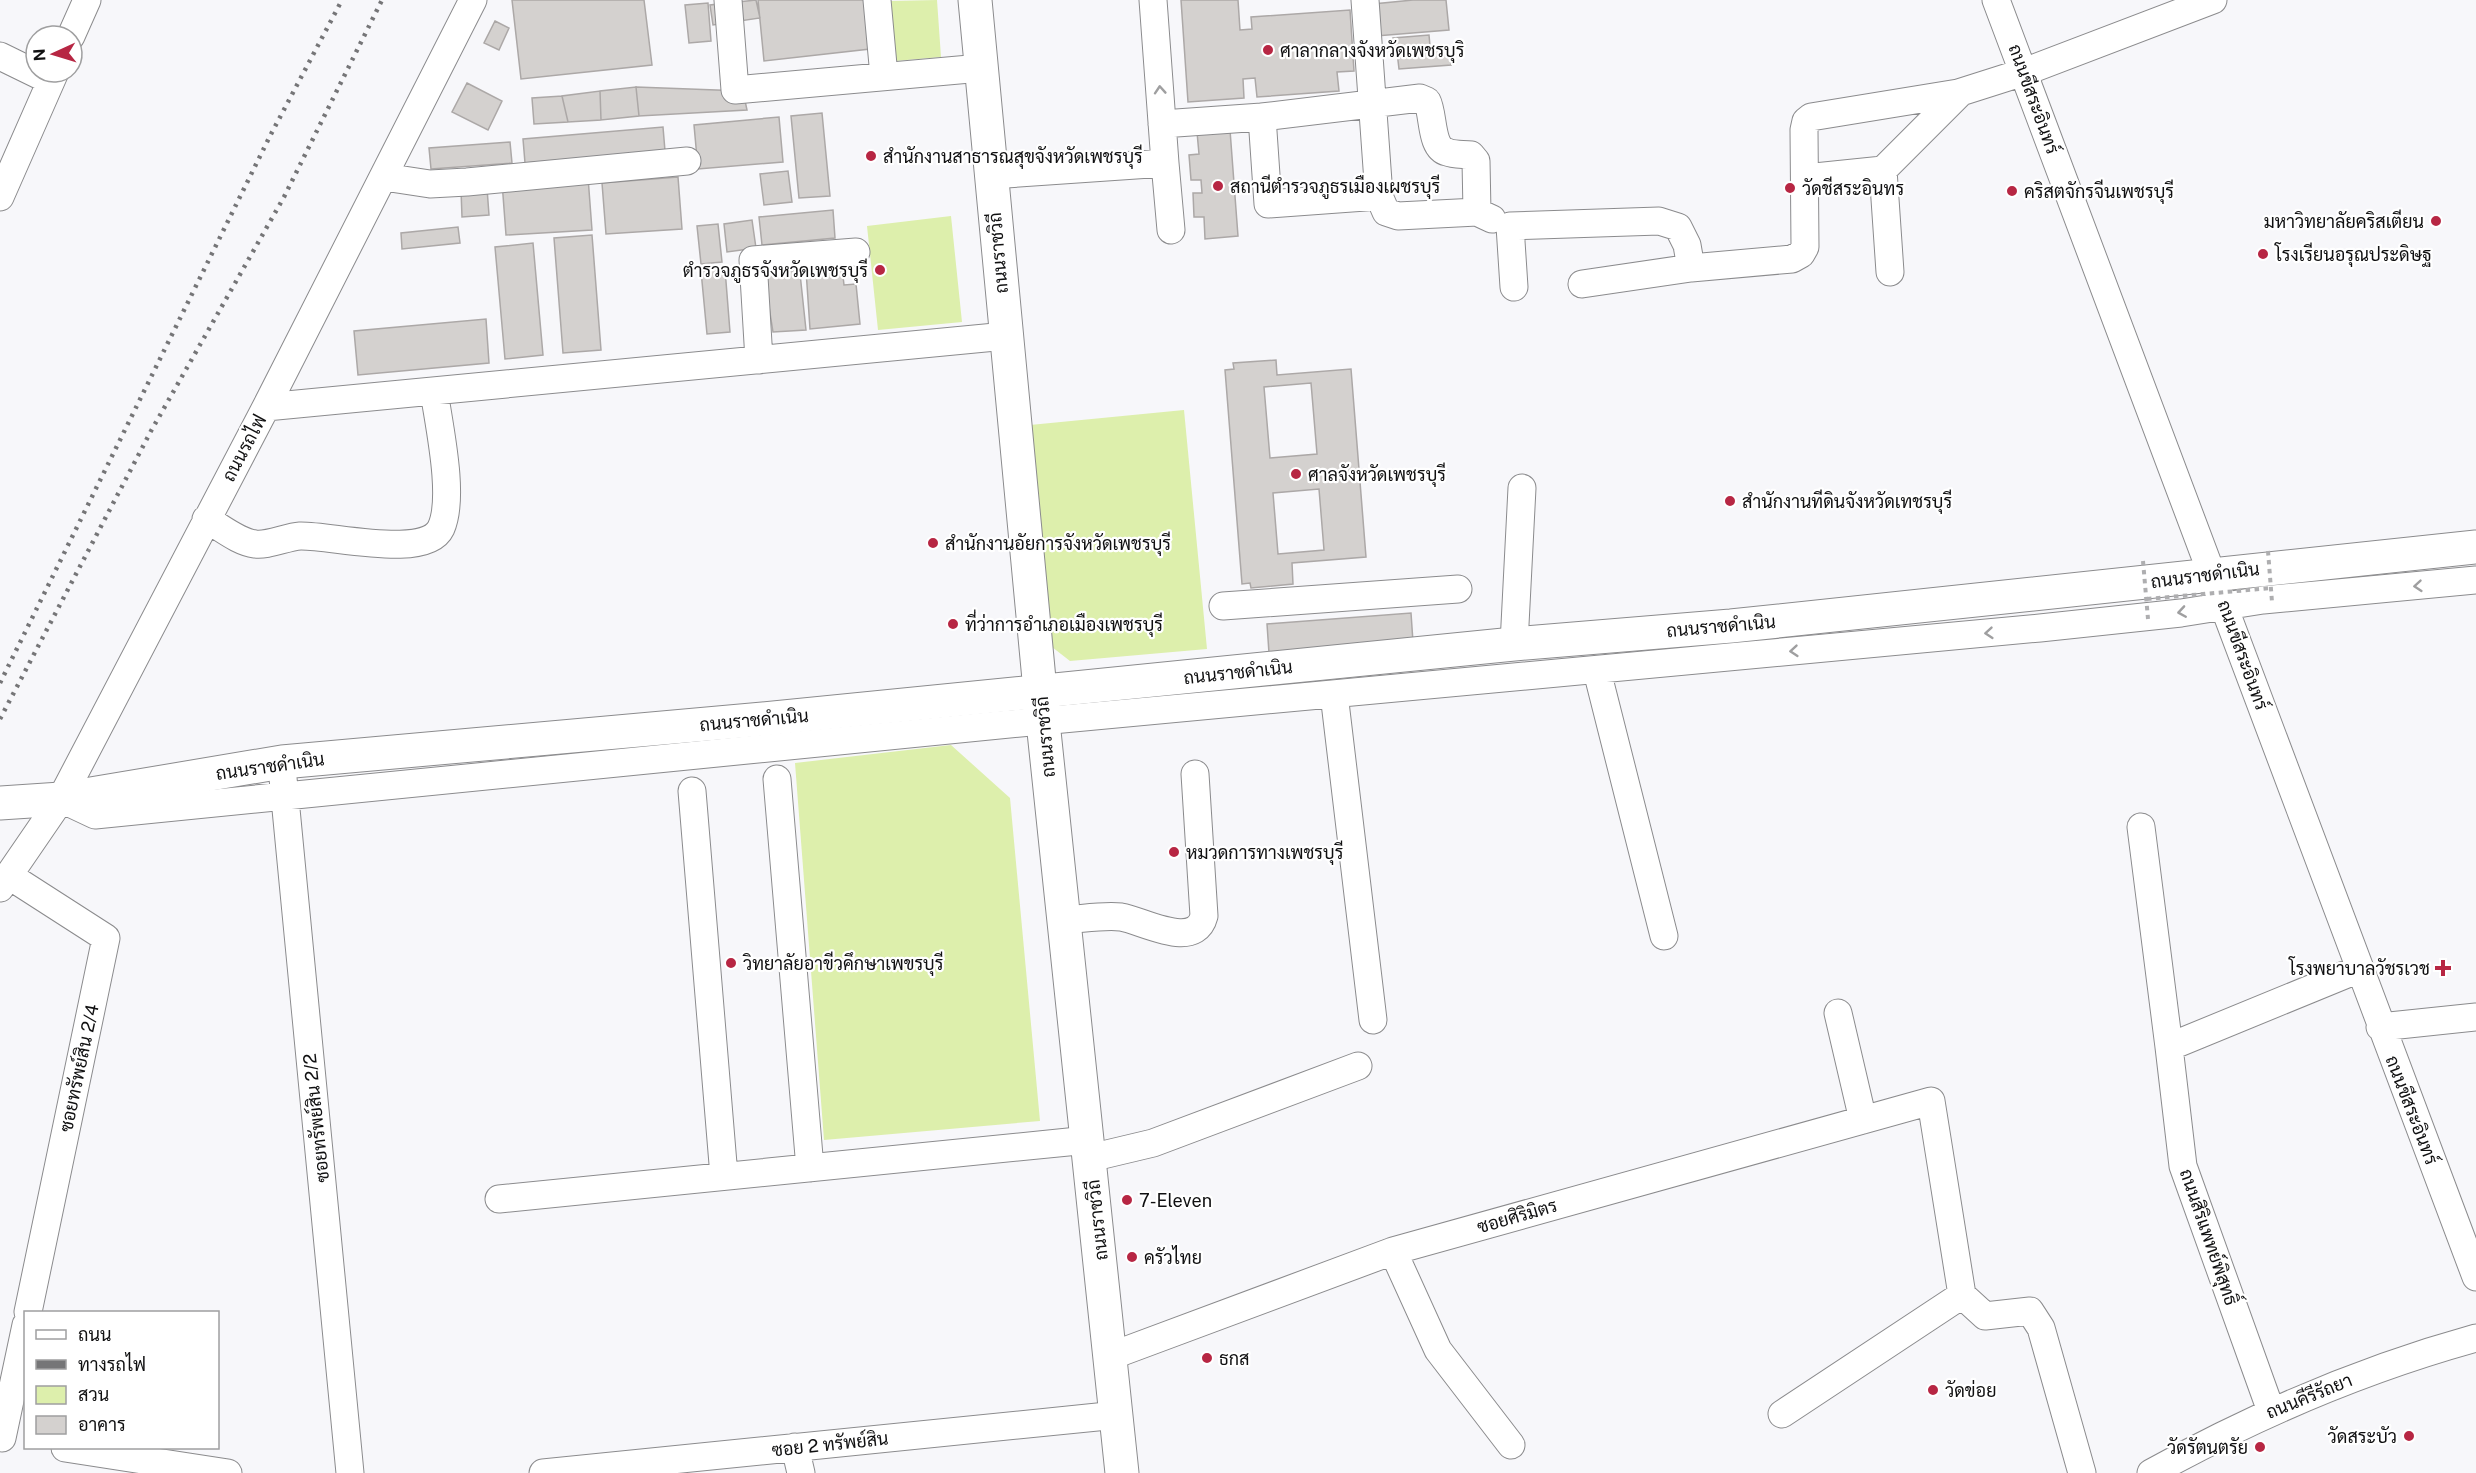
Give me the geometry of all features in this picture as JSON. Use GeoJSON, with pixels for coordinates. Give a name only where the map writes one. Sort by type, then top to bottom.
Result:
{"type":"FeatureCollection","features":[{"type":"Feature","properties":{"kind":"main road","name":"ถนนราชวิถี"},"geometry":{"type":"LineString","coordinates":[[975,0],[1042,706],[1122,1473]]}},
{"type":"Feature","properties":{"kind":"main road","name":"ถนนราชดำเนิน"},"geometry":{"type":"LineString","coordinates":[[0,803],[61,799],[282,762],[764,734],[1042,706],[1318,685],[1514,644],[1732,641],[2037,593],[2476,547]]}},
{"type":"Feature","properties":{"kind":"street"},"geometry":{"type":"LineString","coordinates":[[76,24],[87,0]]}},
{"type":"Feature","properties":{"kind":"street","name":"ถนนรถไฟ"},"geometry":{"type":"LineString","coordinates":[[4,881],[61,799],[266,408],[473,0]]}},
{"type":"Feature","properties":{"kind":"street"},"geometry":{"type":"LineString","coordinates":[[728,0],[735,90],[981,68]]}},
{"type":"Feature","properties":{"kind":"street"},"geometry":{"type":"LineString","coordinates":[[877,0],[884,76]]}},
{"type":"Feature","properties":{"kind":"street"},"geometry":{"type":"LineString","coordinates":[[1153,0],[1171,230]]}},
{"type":"Feature","properties":{"kind":"street"},"geometry":{"type":"LineString","coordinates":[[1365,0],[1379,196],[1386,212],[1398,216],[1477,212],[1510,226],[1671,222],[1678,226],[1682,235],[1691,268]]}},
{"type":"Feature","properties":{"kind":"street","name":"ถนนขีสระอินทร์"},"geometry":{"type":"LineString","coordinates":[[1996,0],[2214,574],[2380,1027],[2476,1277]]}},
{"type":"Feature","properties":{"kind":"street"},"geometry":{"type":"LineString","coordinates":[[1582,284],[1691,268],[1792,259],[1801,254],[1806,236],[1804,130],[1806,121],[1811,117],[1960,93],[2024,72],[2213,0]]}},
{"type":"Feature","properties":{"kind":"street"},"geometry":{"type":"LineString","coordinates":[[0,56],[24,66]]}},
{"type":"Feature","properties":{"kind":"street"},"geometry":{"type":"LineString","coordinates":[[0,197],[50,84]]}},
{"type":"Feature","properties":{"kind":"street"},"geometry":{"type":"LineString","coordinates":[[1805,178],[1883,170],[1960,93]]}},
{"type":"Feature","properties":{"kind":"street"},"geometry":{"type":"LineString","coordinates":[[1162,124],[1262,117],[1420,98],[1427,101],[1431,109],[1436,140],[1441,149],[1447,153],[1471,155],[1476,161],[1477,212]]}},
{"type":"Feature","properties":{"kind":"street"},"geometry":{"type":"LineString","coordinates":[[1262,117],[1268,204],[1379,196]]}},
{"type":"Feature","properties":{"kind":"street"},"geometry":{"type":"LineString","coordinates":[[384,177],[430,184],[687,161]]}},
{"type":"Feature","properties":{"kind":"street"},"geometry":{"type":"LineString","coordinates":[[991,175],[1165,163]]}},
{"type":"Feature","properties":{"kind":"street"},"geometry":{"type":"LineString","coordinates":[[1883,170],[1890,272]]}},
{"type":"Feature","properties":{"kind":"street"},"geometry":{"type":"LineString","coordinates":[[1510,226],[1514,287]]}},
{"type":"Feature","properties":{"kind":"street"},"geometry":{"type":"LineString","coordinates":[[759,360],[753,260],[856,252]]}},
{"type":"Feature","properties":{"kind":"street"},"geometry":{"type":"LineString","coordinates":[[266,408],[1006,336]]}},
{"type":"Feature","properties":{"kind":"street"},"geometry":{"type":"LineString","coordinates":[[206,519],[256,545],[298,536],[326,536],[401,545],[434,538],[440,530],[446,512],[445,470],[434,391]]}},
{"type":"Feature","properties":{"kind":"street"},"geometry":{"type":"LineString","coordinates":[[1514,644],[1522,488]]}},
{"type":"Feature","properties":{"kind":"street"},"geometry":{"type":"LineString","coordinates":[[1373,1020],[1318,685],[1597,671],[1732,641],[2040,628],[2181,613],[2225,605],[2476,580]]}},
{"type":"Feature","properties":{"kind":"street"},"geometry":{"type":"LineString","coordinates":[[1223,606],[1458,590]]}},
{"type":"Feature","properties":{"kind":"street"},"geometry":{"type":"LineString","coordinates":[[2037,593],[2040,628]]}},
{"type":"Feature","properties":{"kind":"street"},"geometry":{"type":"LineString","coordinates":[[1597,671],[1664,936]]}},
{"type":"Feature","properties":{"kind":"street"},"geometry":{"type":"LineString","coordinates":[[61,799],[95,815],[284,796],[764,734]]}},
{"type":"Feature","properties":{"kind":"street","name":"ซอยทรัพย์สิน 2/2"},"geometry":{"type":"LineString","coordinates":[[282,762],[350,1473]]}},
{"type":"Feature","properties":{"kind":"street"},"geometry":{"type":"LineString","coordinates":[[1064,920],[1118,917],[1151,927],[1187,933],[1196,931],[1202,925],[1204,916],[1195,774]]}},
{"type":"Feature","properties":{"kind":"street"},"geometry":{"type":"LineString","coordinates":[[777,779],[810,1168]]}},
{"type":"Feature","properties":{"kind":"street"},"geometry":{"type":"LineString","coordinates":[[692,790],[724,1176]]}},
{"type":"Feature","properties":{"kind":"street","name":"ถนนสิริแพทย์พิสุทธิ์"},"geometry":{"type":"LineString","coordinates":[[2141,827],[2183,1166],[2271,1412]]}},
{"type":"Feature","properties":{"kind":"street","name":"ซอยทรัพย์สิน 2/4"},"geometry":{"type":"LineString","coordinates":[[4,881],[106,938],[28,1311]]}},
{"type":"Feature","properties":{"kind":"street"},"geometry":{"type":"LineString","coordinates":[[2169,1047],[2359,969]]}},
{"type":"Feature","properties":{"kind":"street"},"geometry":{"type":"LineString","coordinates":[[1838,1013],[1863,1120]]}},
{"type":"Feature","properties":{"kind":"street"},"geometry":{"type":"LineString","coordinates":[[2380,1027],[2476,1017]]}},
{"type":"Feature","properties":{"kind":"street"},"geometry":{"type":"LineString","coordinates":[[499,1199],[810,1168],[1154,1143],[1358,1066]]}},
{"type":"Feature","properties":{"kind":"street","name":"ซอยศิริมิตร"},"geometry":{"type":"LineString","coordinates":[[1111,1356],[1393,1251],[1931,1101],[1962,1295]]}},
{"type":"Feature","properties":{"kind":"street"},"geometry":{"type":"LineString","coordinates":[[1393,1251],[1438,1350],[1511,1445]]}},
{"type":"Feature","properties":{"kind":"street"},"geometry":{"type":"LineString","coordinates":[[1782,1414],[1962,1295],[1985,1316],[2030,1311],[2041,1328],[2082,1473]]}},
{"type":"Feature","properties":{"kind":"street"},"geometry":{"type":"LineString","coordinates":[[9,1439],[24,1338]]}},
{"type":"Feature","properties":{"kind":"street","name":"ถนนคีรีรัถยา"},"geometry":{"type":"LineString","coordinates":[[2151,1473],[2222,1434],[2321,1389],[2476,1338]]}},
{"type":"Feature","properties":{"kind":"street","name":"ซอย 2 ทรัพย์สิน"},"geometry":{"type":"LineString","coordinates":[[543,1473],[798,1460],[1117,1415]]}},
{"type":"Feature","properties":{"kind":"street"},"geometry":{"type":"LineString","coordinates":[[72,1449],[228,1473]]}},
{"type":"Feature","properties":{"kind":"path"},"geometry":{"type":"LineString","coordinates":[[2268,552],[2272,602]]}},
{"type":"Feature","properties":{"kind":"path"},"geometry":{"type":"LineString","coordinates":[[2143,561],[2148,619]]}},
{"type":"Feature","properties":{"kind":"path"},"geometry":{"type":"LineString","coordinates":[[2146,599],[2271,588]]}},
{"type":"Feature","properties":{"kind":"green space"},"geometry":{"type":"Polygon","coordinates":[[[937,0],[941,57],[895,61],[891,1],[937,0]]]}},
{"type":"Feature","properties":{"kind":"green space"},"geometry":{"type":"Polygon","coordinates":[[[951,216],[962,322],[878,330],[867,226],[951,216]]]}},
{"type":"Feature","properties":{"kind":"green space"},"geometry":{"type":"Polygon","coordinates":[[[1184,410],[1207,649],[1070,661],[1052,647],[1030,425],[1184,410]]]}},
{"type":"Feature","properties":{"kind":"green space"},"geometry":{"type":"Polygon","coordinates":[[[951,745],[1010,798],[1040,1121],[824,1140],[795,763],[951,745]]]}},
{"type":"Feature","properties":{"kind":"building"},"geometry":{"type":"Polygon","coordinates":[[[512,0],[644,0],[652,65],[521,79],[512,0]]]}},
{"type":"Feature","properties":{"kind":"building"},"geometry":{"type":"Polygon","coordinates":[[[756,0],[760,18],[713,25],[710,5],[756,0]]]}},
{"type":"Feature","properties":{"kind":"building"},"geometry":{"type":"Polygon","coordinates":[[[758,0],[865,0],[870,49],[764,61],[758,0]]]}},
{"type":"Feature","properties":{"kind":"building","name":"ศาลากลางจังหวัดเพชรบุริ"},"geometry":{"type":"Polygon","coordinates":[[[1181,0],[1238,0],[1240,30],[1252,29],[1251,17],[1350,10],[1354,71],[1337,72],[1339,91],[1257,97],[1255,78],[1243,79],[1244,98],[1188,102],[1181,0]]]}},
{"type":"Feature","properties":{"kind":"building"},"geometry":{"type":"Polygon","coordinates":[[[1413,0],[1446,0],[1449,30],[1376,36],[1373,4],[1413,0]]]}},
{"type":"Feature","properties":{"kind":"building"},"geometry":{"type":"Polygon","coordinates":[[[708,3],[711,41],[689,43],[685,5],[708,3]]]}},
{"type":"Feature","properties":{"kind":"building"},"geometry":{"type":"Polygon","coordinates":[[[495,21],[509,28],[499,50],[484,43],[495,21]]]}},
{"type":"Feature","properties":{"kind":"building"},"geometry":{"type":"Polygon","coordinates":[[[1429,35],[1430,46],[1394,49],[1393,38],[1429,35]]]}},
{"type":"Feature","properties":{"kind":"building"},"geometry":{"type":"Polygon","coordinates":[[[1449,48],[1451,65],[1399,69],[1397,52],[1449,48]]]}},
{"type":"Feature","properties":{"kind":"building"},"geometry":{"type":"Polygon","coordinates":[[[467,83],[502,101],[488,130],[452,112],[467,83]]]}},
{"type":"Feature","properties":{"kind":"building"},"geometry":{"type":"Polygon","coordinates":[[[636,87],[743,91],[747,110],[639,116],[636,87]]]}},
{"type":"Feature","properties":{"kind":"building"},"geometry":{"type":"Polygon","coordinates":[[[636,87],[639,116],[601,120],[600,91],[636,87]]]}},
{"type":"Feature","properties":{"kind":"building"},"geometry":{"type":"Polygon","coordinates":[[[600,91],[601,120],[568,122],[562,96],[600,91]]]}},
{"type":"Feature","properties":{"kind":"building"},"geometry":{"type":"Polygon","coordinates":[[[562,96],[568,122],[534,124],[532,98],[562,96]]]}},
{"type":"Feature","properties":{"kind":"building"},"geometry":{"type":"Polygon","coordinates":[[[822,113],[830,196],[799,198],[791,116],[822,113]]]}},
{"type":"Feature","properties":{"kind":"building"},"geometry":{"type":"Polygon","coordinates":[[[779,117],[783,162],[698,169],[694,125],[779,117]]]}},
{"type":"Feature","properties":{"kind":"building"},"geometry":{"type":"Polygon","coordinates":[[[663,127],[665,151],[525,163],[523,139],[663,127]]]}},
{"type":"Feature","properties":{"kind":"building","name":"สถานีตำรวจภูธรเมืองเผชรบุรี"},"geometry":{"type":"Polygon","coordinates":[[[1230,130],[1238,236],[1205,239],[1204,217],[1194,217],[1193,193],[1202,193],[1201,180],[1191,180],[1189,155],[1199,154],[1197,132],[1230,130]]]}},
{"type":"Feature","properties":{"kind":"building"},"geometry":{"type":"Polygon","coordinates":[[[510,142],[512,163],[431,169],[429,148],[510,142]]]}},
{"type":"Feature","properties":{"kind":"building"},"geometry":{"type":"Polygon","coordinates":[[[788,171],[792,202],[764,205],[760,174],[788,171]]]}},
{"type":"Feature","properties":{"kind":"building"},"geometry":{"type":"Polygon","coordinates":[[[588,177],[592,230],[506,235],[502,182],[588,177]]]}},
{"type":"Feature","properties":{"kind":"building"},"geometry":{"type":"Polygon","coordinates":[[[678,177],[682,229],[606,234],[602,183],[678,177]]]}},
{"type":"Feature","properties":{"kind":"building"},"geometry":{"type":"Polygon","coordinates":[[[487,188],[489,215],[462,217],[461,190],[487,188]]]}},
{"type":"Feature","properties":{"kind":"building"},"geometry":{"type":"Polygon","coordinates":[[[833,210],[835,238],[762,245],[759,217],[833,210]]]}},
{"type":"Feature","properties":{"kind":"building"},"geometry":{"type":"Polygon","coordinates":[[[752,220],[756,248],[727,252],[724,224],[752,220]]]}},
{"type":"Feature","properties":{"kind":"building"},"geometry":{"type":"Polygon","coordinates":[[[718,224],[722,262],[701,264],[697,226],[718,224]]]}},
{"type":"Feature","properties":{"kind":"building"},"geometry":{"type":"Polygon","coordinates":[[[458,227],[460,243],[402,249],[401,233],[458,227]]]}},
{"type":"Feature","properties":{"kind":"building"},"geometry":{"type":"Polygon","coordinates":[[[592,235],[601,350],[563,353],[554,238],[592,235]]]}},
{"type":"Feature","properties":{"kind":"building"},"geometry":{"type":"Polygon","coordinates":[[[533,243],[543,355],[505,359],[495,247],[533,243]]]}},
{"type":"Feature","properties":{"kind":"building"},"geometry":{"type":"Polygon","coordinates":[[[799,264],[806,330],[773,332],[763,269],[799,264]]]}},
{"type":"Feature","properties":{"kind":"building"},"geometry":{"type":"Polygon","coordinates":[[[842,267],[844,285],[856,284],[860,324],[810,329],[806,270],[842,267]]]}},
{"type":"Feature","properties":{"kind":"building"},"geometry":{"type":"Polygon","coordinates":[[[725,269],[730,332],[707,334],[701,271],[725,269]]]}},
{"type":"Feature","properties":{"kind":"building"},"geometry":{"type":"Polygon","coordinates":[[[486,319],[489,363],[358,375],[354,331],[486,319]]]}},
{"type":"Feature","properties":{"kind":"building","name":"ศาลจังหวัดเพชรบุรี"},"geometry":{"type":"Polygon","coordinates":[[[1276,360],[1277,375],[1351,369],[1366,557],[1292,563],[1293,584],[1251,588],[1250,583],[1242,584],[1225,370],[1234,369],[1233,363],[1276,360]],[[1311,383],[1264,387],[1270,458],[1317,454],[1311,383]],[[1319,489],[1273,493],[1278,554],[1324,550],[1319,489]]]}},
{"type":"Feature","properties":{"kind":"building"},"geometry":{"type":"Polygon","coordinates":[[[1411,613],[1413,642],[1269,653],[1267,624],[1411,613]]]}},
{"type":"Feature","properties":{"kind":"railway"},"geometry":{"type":"LineString","coordinates":[[0,683],[270,136],[342,0]]}},
{"type":"Feature","properties":{"kind":"railway"},"geometry":{"type":"LineString","coordinates":[[0,719],[151,431],[284,197],[382,0]]}},
{"type":"Feature","properties":{"kind":"place","name":"ศาลากลางจังหวัดเพชรบุริ"},"geometry":{"type":"Point","coordinates":[1268,50]}},
{"type":"Feature","properties":{"kind":"place","name":"สำนักงานสาธารณสุขจังหวัดเพชรบุรี"},"geometry":{"type":"Point","coordinates":[871,156]}},
{"type":"Feature","properties":{"kind":"place","name":"สถานีตำรวจภูธรเมืองเผชรบุรี"},"geometry":{"type":"Point","coordinates":[1218,186]}},
{"type":"Feature","properties":{"kind":"place","name":"วัดชีสระอินทร"},"geometry":{"type":"Point","coordinates":[1790,188]}},
{"type":"Feature","properties":{"kind":"place","name":"คริสตจักรจีนเพชรบุรี"},"geometry":{"type":"Point","coordinates":[2012,191]}},
{"type":"Feature","properties":{"kind":"place","name":"มหาวิทยาลัยคริสเตียน"},"geometry":{"type":"Point","coordinates":[2436,221]}},
{"type":"Feature","properties":{"kind":"place","name":"โรงเรียนอรุณประดิษฐ"},"geometry":{"type":"Point","coordinates":[2263,254]}},
{"type":"Feature","properties":{"kind":"place","name":"ตำรวจภูธรจังหวัดเพชรบุรี"},"geometry":{"type":"Point","coordinates":[880,270]}},
{"type":"Feature","properties":{"kind":"place","name":"ศาลจังหวัดเพชรบุรี"},"geometry":{"type":"Point","coordinates":[1296,474]}},
{"type":"Feature","properties":{"kind":"place","name":"สำนักงานทีดินจังหวัดเทชรบุรี"},"geometry":{"type":"Point","coordinates":[1730,501]}},
{"type":"Feature","properties":{"kind":"place","name":"สำนักงานอัยการจังหวัดเพชรบุรี"},"geometry":{"type":"Point","coordinates":[933,543]}},
{"type":"Feature","properties":{"kind":"place","name":"ที่ว่าการอำเภอเมืองเพชรบุรี"},"geometry":{"type":"Point","coordinates":[953,624]}},
{"type":"Feature","properties":{"kind":"place","name":"หมวดการทางเพชรบุรี"},"geometry":{"type":"Point","coordinates":[1174,852]}},
{"type":"Feature","properties":{"kind":"place","name":"วิทยาลัยอาขีวคึกษาเพขรบุรี"},"geometry":{"type":"Point","coordinates":[731,963]}},
{"type":"Feature","properties":{"kind":"place","name":"โรงพยาบาลวัชรเวช"},"geometry":{"type":"Point","coordinates":[2443,968]}},
{"type":"Feature","properties":{"kind":"place","name":"7-Eleven"},"geometry":{"type":"Point","coordinates":[1127,1200]}},
{"type":"Feature","properties":{"kind":"place","name":"ครัวไทย"},"geometry":{"type":"Point","coordinates":[1132,1257]}},
{"type":"Feature","properties":{"kind":"place","name":"ธกส"},"geometry":{"type":"Point","coordinates":[1207,1358]}},
{"type":"Feature","properties":{"kind":"place","name":"วัดข่อย"},"geometry":{"type":"Point","coordinates":[1933,1390]}},
{"type":"Feature","properties":{"kind":"place","name":"วัดสระบัว"},"geometry":{"type":"Point","coordinates":[2409,1436]}},
{"type":"Feature","properties":{"kind":"place","name":"วัดรัตนตรัย"},"geometry":{"type":"Point","coordinates":[2260,1447]}}]}
